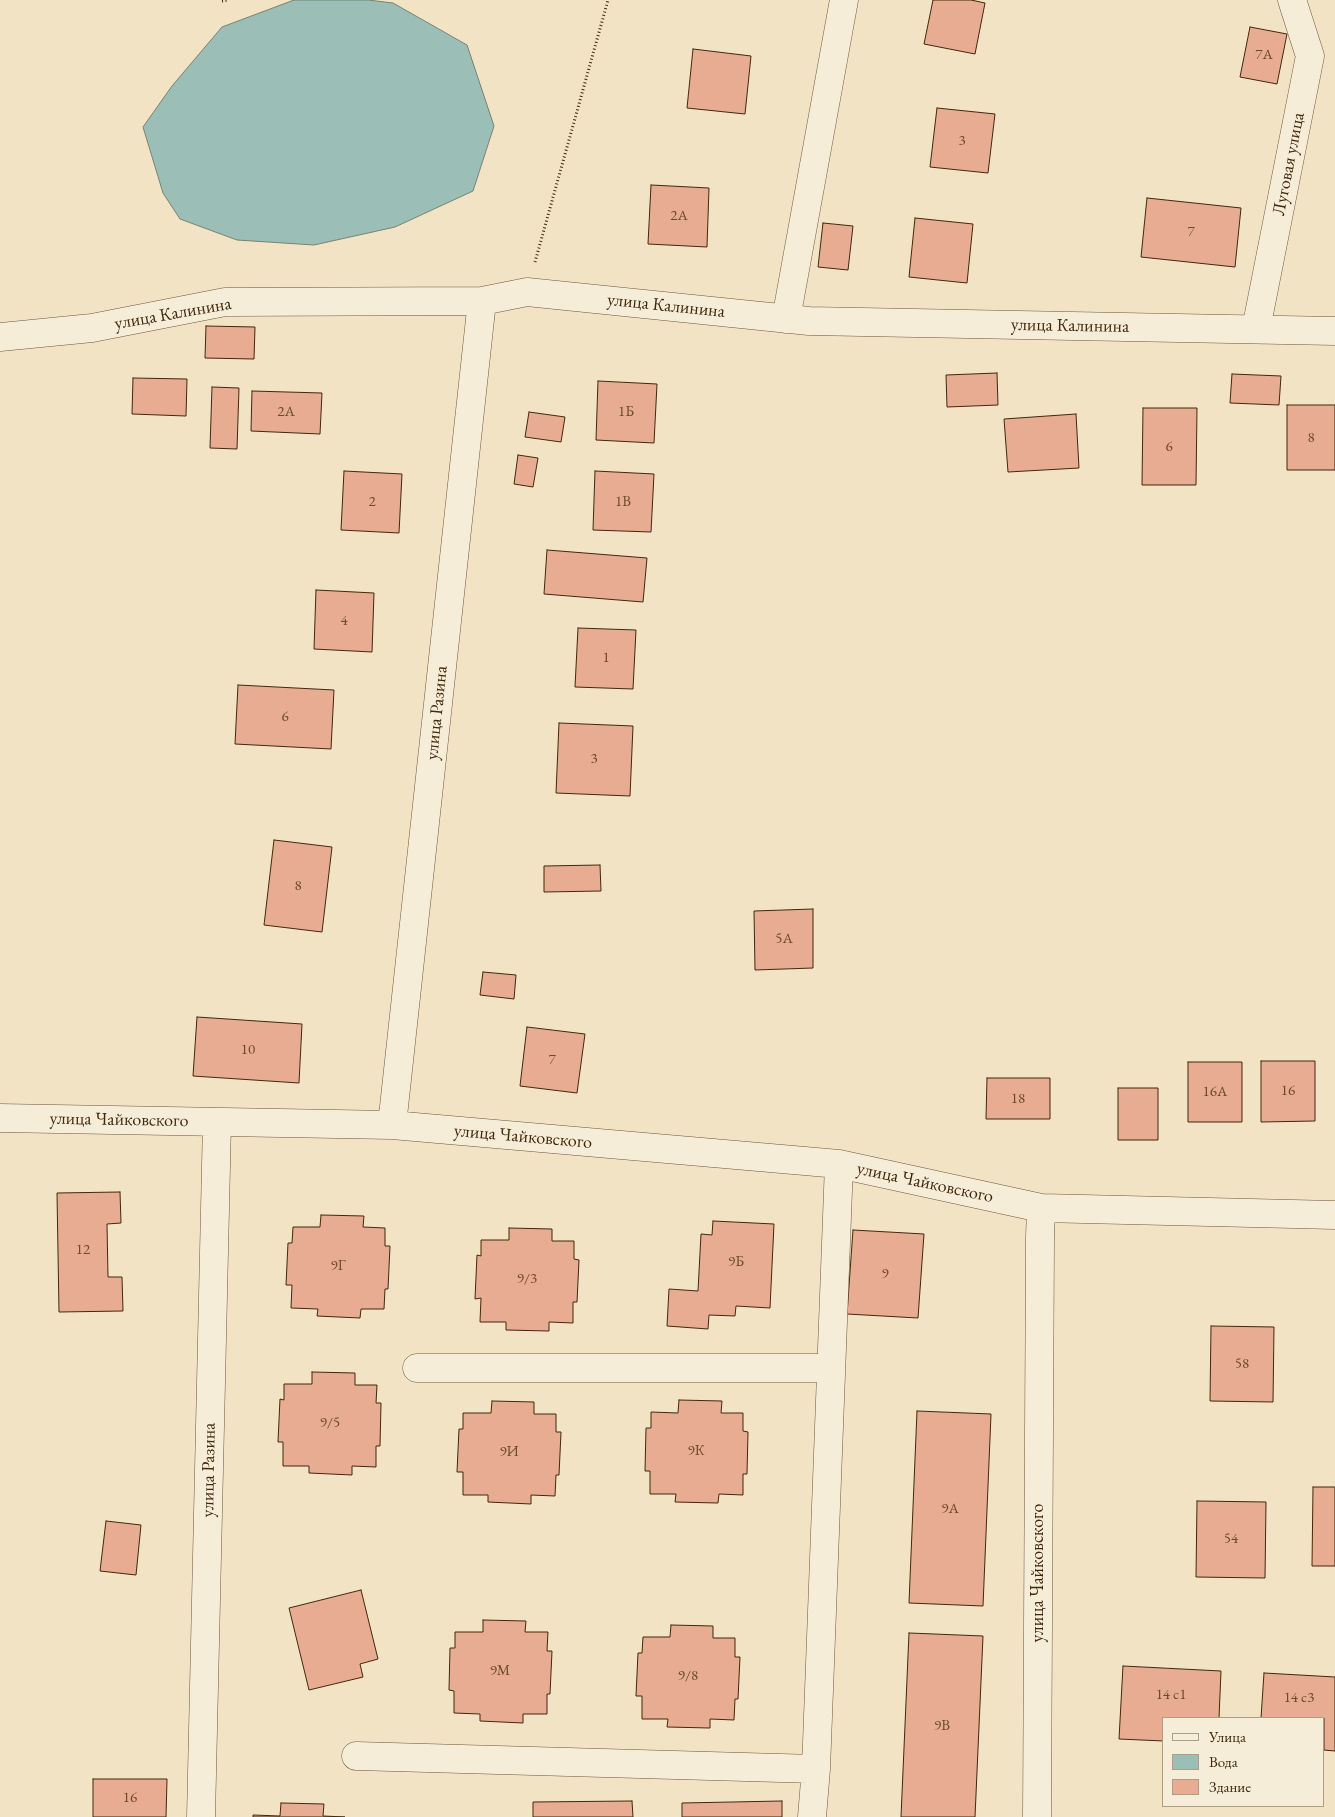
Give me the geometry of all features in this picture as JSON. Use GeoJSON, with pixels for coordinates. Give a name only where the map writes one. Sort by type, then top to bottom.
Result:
{"type":"FeatureCollection","features":[{"type":"Feature","properties":{"kind":"street"},"geometry":{"type":"LineString","coordinates":[[786,319],[844,0]]}},
{"type":"Feature","properties":{"kind":"street","name":"Луговая улица"},"geometry":{"type":"LineString","coordinates":[[1256,329],[1310,56],[1292,0]]}},
{"type":"Feature","properties":{"kind":"street","name":"улица Калинина"},"geometry":{"type":"LineString","coordinates":[[0,337],[92,328],[224,302],[482,301],[527,292],[818,321],[1335,331]]}},
{"type":"Feature","properties":{"kind":"street","name":"улица Разина"},"geometry":{"type":"LineString","coordinates":[[392,1125],[482,301]]}},
{"type":"Feature","properties":{"kind":"street","name":"улица Чайковского"},"geometry":{"type":"LineString","coordinates":[[0,1118],[392,1125],[839,1164],[1041,1208],[1335,1215]]}},
{"type":"Feature","properties":{"kind":"street","name":"улица Разина"},"geometry":{"type":"LineString","coordinates":[[201,1817],[217,1122]]}},
{"type":"Feature","properties":{"kind":"street"},"geometry":{"type":"LineString","coordinates":[[812,1817],[816,1769],[839,1164]]}},
{"type":"Feature","properties":{"kind":"street","name":"улица Чайковского"},"geometry":{"type":"LineString","coordinates":[[1037,1817],[1041,1208]]}},
{"type":"Feature","properties":{"kind":"street"},"geometry":{"type":"LineString","coordinates":[[417,1368],[830,1368]]}},
{"type":"Feature","properties":{"kind":"street"},"geometry":{"type":"LineString","coordinates":[[356,1756],[816,1769]]}},
{"type":"Feature","properties":{"kind":"path"},"geometry":{"type":"LineString","coordinates":[[222,1],[228,0]]}},
{"type":"Feature","properties":{"kind":"path"},"geometry":{"type":"LineString","coordinates":[[527,292],[608,0]]}},
{"type":"Feature","properties":{"kind":"water"},"geometry":{"type":"Polygon","coordinates":[[[294,0],[368,0],[393,3],[467,45],[494,126],[473,191],[395,227],[314,245],[237,240],[180,219],[163,193],[143,127],[172,86],[222,27],[294,0]]]}},
{"type":"Feature","properties":{"kind":"building"},"geometry":{"type":"Polygon","coordinates":[[[933,0],[971,0],[985,3],[975,54],[924,44],[933,0]]]}},
{"type":"Feature","properties":{"kind":"building"},"geometry":{"type":"Polygon","coordinates":[[[1250,27],[1287,34],[1277,84],[1240,77],[1250,27]]]}},
{"type":"Feature","properties":{"kind":"building"},"geometry":{"type":"Polygon","coordinates":[[[693,49],[751,56],[745,114],[687,108],[693,49]]]}},
{"type":"Feature","properties":{"kind":"building"},"geometry":{"type":"Polygon","coordinates":[[[937,108],[995,114],[988,173],[930,167],[937,108]]]}},
{"type":"Feature","properties":{"kind":"building"},"geometry":{"type":"Polygon","coordinates":[[[651,185],[709,188],[707,247],[648,244],[651,185]]]}},
{"type":"Feature","properties":{"kind":"building"},"geometry":{"type":"Polygon","coordinates":[[[1147,198],[1241,208],[1235,267],[1141,257],[1147,198]]]}},
{"type":"Feature","properties":{"kind":"building"},"geometry":{"type":"Polygon","coordinates":[[[915,218],[973,224],[967,283],[909,277],[915,218]]]}},
{"type":"Feature","properties":{"kind":"building"},"geometry":{"type":"Polygon","coordinates":[[[823,223],[853,226],[848,270],[818,267],[823,223]]]}},
{"type":"Feature","properties":{"kind":"building"},"geometry":{"type":"Polygon","coordinates":[[[206,326],[255,327],[254,359],[205,358],[206,326]]]}},
{"type":"Feature","properties":{"kind":"building"},"geometry":{"type":"Polygon","coordinates":[[[997,373],[998,405],[947,407],[946,375],[997,373]]]}},
{"type":"Feature","properties":{"kind":"building"},"geometry":{"type":"Polygon","coordinates":[[[1232,374],[1281,376],[1279,405],[1230,403],[1232,374]]]}},
{"type":"Feature","properties":{"kind":"building"},"geometry":{"type":"Polygon","coordinates":[[[133,378],[187,379],[186,416],[132,414],[133,378]]]}},
{"type":"Feature","properties":{"kind":"building"},"geometry":{"type":"Polygon","coordinates":[[[598,381],[657,384],[654,443],[596,440],[598,381]]]}},
{"type":"Feature","properties":{"kind":"building"},"geometry":{"type":"Polygon","coordinates":[[[212,387],[239,388],[237,449],[210,448],[212,387]]]}},
{"type":"Feature","properties":{"kind":"building"},"geometry":{"type":"Polygon","coordinates":[[[252,391],[322,393],[320,434],[251,431],[252,391]]]}},
{"type":"Feature","properties":{"kind":"building"},"geometry":{"type":"Polygon","coordinates":[[[1287,405],[1335,405],[1335,470],[1287,470],[1287,405]]]}},
{"type":"Feature","properties":{"kind":"building"},"geometry":{"type":"Polygon","coordinates":[[[1143,408],[1197,408],[1196,485],[1142,485],[1143,408]]]}},
{"type":"Feature","properties":{"kind":"building"},"geometry":{"type":"Polygon","coordinates":[[[529,412],[565,417],[561,442],[525,437],[529,412]]]}},
{"type":"Feature","properties":{"kind":"building"},"geometry":{"type":"Polygon","coordinates":[[[1076,414],[1079,468],[1008,472],[1004,419],[1076,414]]]}},
{"type":"Feature","properties":{"kind":"building"},"geometry":{"type":"Polygon","coordinates":[[[518,455],[538,458],[533,487],[514,484],[518,455]]]}},
{"type":"Feature","properties":{"kind":"building"},"geometry":{"type":"Polygon","coordinates":[[[344,471],[402,474],[399,533],[341,530],[344,471]]]}},
{"type":"Feature","properties":{"kind":"building"},"geometry":{"type":"Polygon","coordinates":[[[595,471],[654,474],[651,532],[593,530],[595,471]]]}},
{"type":"Feature","properties":{"kind":"building"},"geometry":{"type":"Polygon","coordinates":[[[547,550],[647,558],[643,602],[544,594],[547,550]]]}},
{"type":"Feature","properties":{"kind":"building"},"geometry":{"type":"Polygon","coordinates":[[[316,590],[374,593],[372,652],[314,649],[316,590]]]}},
{"type":"Feature","properties":{"kind":"building"},"geometry":{"type":"Polygon","coordinates":[[[578,628],[636,630],[633,689],[575,687],[578,628]]]}},
{"type":"Feature","properties":{"kind":"building"},"geometry":{"type":"Polygon","coordinates":[[[238,685],[334,690],[331,749],[235,744],[238,685]]]}},
{"type":"Feature","properties":{"kind":"building"},"geometry":{"type":"Polygon","coordinates":[[[559,723],[633,726],[630,796],[556,793],[559,723]]]}},
{"type":"Feature","properties":{"kind":"building"},"geometry":{"type":"Polygon","coordinates":[[[274,840],[332,847],[322,932],[264,925],[274,840]]]}},
{"type":"Feature","properties":{"kind":"building"},"geometry":{"type":"Polygon","coordinates":[[[600,865],[601,891],[544,892],[544,866],[600,865]]]}},
{"type":"Feature","properties":{"kind":"building"},"geometry":{"type":"Polygon","coordinates":[[[813,909],[813,968],[755,970],[754,911],[813,909]]]}},
{"type":"Feature","properties":{"kind":"building"},"geometry":{"type":"Polygon","coordinates":[[[483,972],[516,975],[514,999],[480,995],[483,972]]]}},
{"type":"Feature","properties":{"kind":"building"},"geometry":{"type":"Polygon","coordinates":[[[197,1017],[302,1024],[299,1083],[193,1076],[197,1017]]]}},
{"type":"Feature","properties":{"kind":"building"},"geometry":{"type":"Polygon","coordinates":[[[527,1027],[585,1034],[577,1093],[520,1086],[527,1027]]]}},
{"type":"Feature","properties":{"kind":"building"},"geometry":{"type":"Polygon","coordinates":[[[1261,1061],[1315,1061],[1315,1121],[1261,1122],[1261,1061]]]}},
{"type":"Feature","properties":{"kind":"building"},"geometry":{"type":"Polygon","coordinates":[[[1188,1062],[1242,1062],[1242,1122],[1188,1122],[1188,1062]]]}},
{"type":"Feature","properties":{"kind":"building"},"geometry":{"type":"Polygon","coordinates":[[[987,1078],[1050,1078],[1050,1119],[986,1119],[987,1078]]]}},
{"type":"Feature","properties":{"kind":"building"},"geometry":{"type":"Polygon","coordinates":[[[1118,1088],[1158,1088],[1158,1140],[1118,1140],[1118,1088]]]}},
{"type":"Feature","properties":{"kind":"building"},"geometry":{"type":"Polygon","coordinates":[[[120,1192],[121,1223],[107,1224],[108,1277],[122,1277],[123,1311],[59,1312],[57,1193],[120,1192]]]}},
{"type":"Feature","properties":{"kind":"building"},"geometry":{"type":"Polygon","coordinates":[[[321,1215],[364,1216],[363,1227],[385,1228],[385,1246],[390,1246],[388,1289],[385,1289],[384,1309],[361,1309],[360,1318],[317,1316],[318,1309],[291,1308],[292,1285],[286,1285],[288,1243],[292,1243],[293,1227],[320,1227],[321,1215]]]}},
{"type":"Feature","properties":{"kind":"building"},"geometry":{"type":"Polygon","coordinates":[[[713,1221],[774,1224],[770,1308],[736,1306],[735,1316],[709,1315],[708,1329],[667,1326],[669,1289],[698,1291],[701,1234],[712,1235],[713,1221]]]}},
{"type":"Feature","properties":{"kind":"building"},"geometry":{"type":"Polygon","coordinates":[[[509,1228],[552,1229],[552,1241],[574,1241],[574,1259],[579,1260],[577,1302],[573,1302],[573,1323],[549,1322],[549,1331],[506,1330],[506,1322],[480,1322],[481,1298],[475,1299],[477,1255],[481,1256],[481,1240],[509,1240],[509,1228]]]}},
{"type":"Feature","properties":{"kind":"building"},"geometry":{"type":"Polygon","coordinates":[[[853,1230],[924,1234],[918,1318],[847,1314],[853,1230]]]}},
{"type":"Feature","properties":{"kind":"building"},"geometry":{"type":"Polygon","coordinates":[[[1211,1326],[1274,1327],[1273,1402],[1210,1401],[1211,1326]]]}},
{"type":"Feature","properties":{"kind":"building"},"geometry":{"type":"Polygon","coordinates":[[[312,1372],[355,1373],[355,1385],[377,1385],[376,1403],[381,1403],[380,1446],[376,1446],[376,1467],[352,1466],[352,1475],[309,1473],[309,1466],[283,1466],[283,1442],[278,1442],[280,1399],[284,1400],[284,1384],[312,1384],[312,1372]]]}},
{"type":"Feature","properties":{"kind":"building"},"geometry":{"type":"Polygon","coordinates":[[[679,1400],[722,1401],[721,1413],[743,1413],[743,1431],[748,1432],[747,1474],[743,1474],[743,1495],[719,1494],[718,1503],[675,1502],[676,1494],[650,1494],[650,1471],[645,1471],[646,1428],[651,1428],[651,1412],[678,1413],[679,1400]]]}},
{"type":"Feature","properties":{"kind":"building"},"geometry":{"type":"Polygon","coordinates":[[[492,1401],[534,1402],[534,1414],[556,1414],[556,1432],[561,1432],[559,1475],[556,1475],[555,1496],[531,1495],[531,1504],[488,1502],[488,1495],[463,1495],[463,1472],[457,1472],[459,1429],[463,1429],[463,1413],[491,1413],[492,1401]]]}},
{"type":"Feature","properties":{"kind":"building"},"geometry":{"type":"Polygon","coordinates":[[[917,1411],[991,1414],[983,1606],[909,1603],[917,1411]]]}},
{"type":"Feature","properties":{"kind":"building"},"geometry":{"type":"Polygon","coordinates":[[[1313,1487],[1335,1487],[1335,1566],[1312,1566],[1313,1487]]]}},
{"type":"Feature","properties":{"kind":"building"},"geometry":{"type":"Polygon","coordinates":[[[1197,1501],[1266,1502],[1265,1578],[1196,1577],[1197,1501]]]}},
{"type":"Feature","properties":{"kind":"building"},"geometry":{"type":"Polygon","coordinates":[[[106,1521],[141,1525],[136,1575],[100,1571],[106,1521]]]}},
{"type":"Feature","properties":{"kind":"building"},"geometry":{"type":"Polygon","coordinates":[[[361,1590],[378,1659],[360,1664],[363,1677],[309,1690],[289,1608],[361,1590]]]}},
{"type":"Feature","properties":{"kind":"building"},"geometry":{"type":"Polygon","coordinates":[[[483,1620],[526,1621],[525,1632],[548,1632],[547,1651],[552,1651],[550,1694],[547,1694],[547,1714],[523,1714],[523,1723],[480,1721],[480,1714],[454,1713],[454,1691],[449,1690],[450,1648],[455,1648],[455,1632],[483,1632],[483,1620]]]}},
{"type":"Feature","properties":{"kind":"building"},"geometry":{"type":"Polygon","coordinates":[[[671,1625],[713,1626],[713,1638],[735,1638],[735,1657],[740,1657],[738,1699],[735,1699],[734,1720],[710,1719],[710,1728],[667,1727],[668,1719],[642,1719],[642,1696],[636,1696],[638,1653],[642,1653],[643,1637],[670,1637],[671,1625]]]}},
{"type":"Feature","properties":{"kind":"building"},"geometry":{"type":"Polygon","coordinates":[[[909,1633],[983,1636],[975,1817],[901,1817],[909,1633]]]}},
{"type":"Feature","properties":{"kind":"building"},"geometry":{"type":"Polygon","coordinates":[[[1123,1666],[1221,1671],[1219,1717],[1162,1717],[1162,1741],[1119,1739],[1123,1666]]]}},
{"type":"Feature","properties":{"kind":"building"},"geometry":{"type":"Polygon","coordinates":[[[1264,1673],[1335,1677],[1335,1751],[1325,1750],[1325,1717],[1261,1717],[1264,1673]]]}},
{"type":"Feature","properties":{"kind":"building"},"geometry":{"type":"Polygon","coordinates":[[[93,1779],[167,1779],[166,1817],[93,1817],[93,1779]]]}},
{"type":"Feature","properties":{"kind":"building"},"geometry":{"type":"Polygon","coordinates":[[[632,1801],[633,1817],[533,1817],[533,1802],[632,1801]]]}},
{"type":"Feature","properties":{"kind":"building"},"geometry":{"type":"Polygon","coordinates":[[[782,1801],[782,1817],[682,1817],[682,1803],[782,1801]]]}},
{"type":"Feature","properties":{"kind":"building"},"geometry":{"type":"Polygon","coordinates":[[[281,1803],[324,1804],[323,1816],[345,1817],[253,1817],[253,1815],[280,1816],[281,1803]]]}}]}
